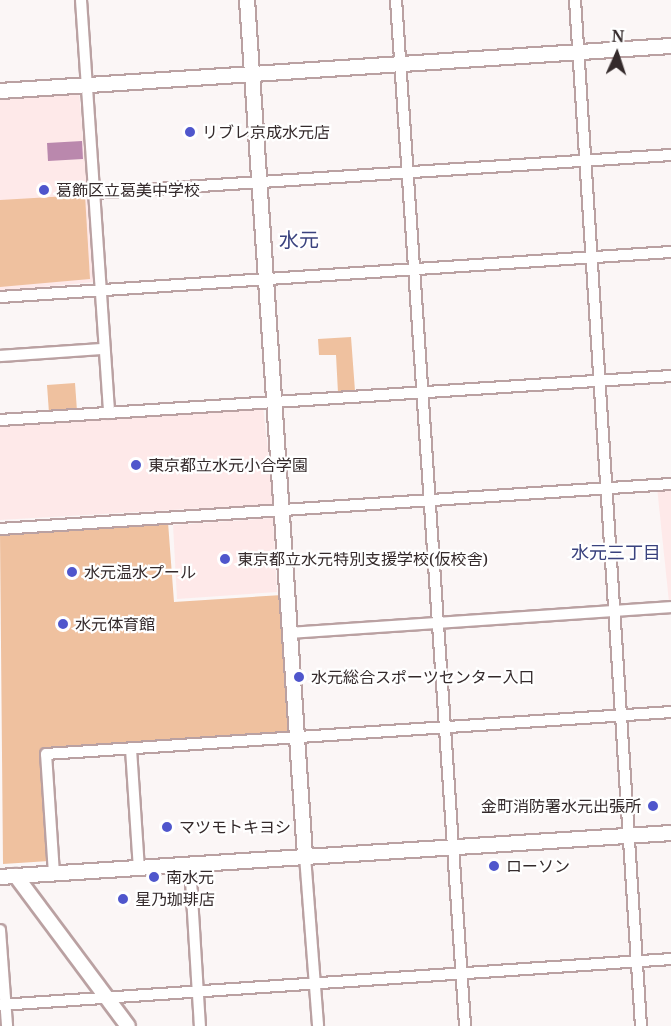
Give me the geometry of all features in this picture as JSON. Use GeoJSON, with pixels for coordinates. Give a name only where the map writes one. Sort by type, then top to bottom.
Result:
{"type":"FeatureCollection","features":[{"type":"Feature","properties":{"kind":"street"},"geometry":{"type":"LineString","coordinates":[[81,0],[109,413]]}},
{"type":"Feature","properties":{"kind":"street"},"geometry":{"type":"LineString","coordinates":[[248,0],[318,1026]]}},
{"type":"Feature","properties":{"kind":"street"},"geometry":{"type":"LineString","coordinates":[[396,0],[465,1026]]}},
{"type":"Feature","properties":{"kind":"street"},"geometry":{"type":"LineString","coordinates":[[574,0],[641,1026]]}},
{"type":"Feature","properties":{"kind":"street"},"geometry":{"type":"LineString","coordinates":[[0,91],[671,46]]}},
{"type":"Feature","properties":{"kind":"street"},"geometry":{"type":"LineString","coordinates":[[94,193],[671,155]]}},
{"type":"Feature","properties":{"kind":"street"},"geometry":{"type":"LineString","coordinates":[[0,297],[671,252]]}},
{"type":"Feature","properties":{"kind":"street"},"geometry":{"type":"LineString","coordinates":[[0,356],[104,349]]}},
{"type":"Feature","properties":{"kind":"street"},"geometry":{"type":"LineString","coordinates":[[0,420],[671,376]]}},
{"type":"Feature","properties":{"kind":"street"},"geometry":{"type":"LineString","coordinates":[[0,529],[671,484]]}},
{"type":"Feature","properties":{"kind":"street"},"geometry":{"type":"LineString","coordinates":[[290,633],[671,607]]}},
{"type":"Feature","properties":{"kind":"street"},"geometry":{"type":"LineString","coordinates":[[54,874],[46,754],[671,712]]}},
{"type":"Feature","properties":{"kind":"street"},"geometry":{"type":"LineString","coordinates":[[131,749],[139,868]]}},
{"type":"Feature","properties":{"kind":"street"},"geometry":{"type":"LineString","coordinates":[[0,877],[671,833]]}},
{"type":"Feature","properties":{"kind":"street"},"geometry":{"type":"LineString","coordinates":[[190,864],[200,1026]]}},
{"type":"Feature","properties":{"kind":"street"},"geometry":{"type":"LineString","coordinates":[[16,876],[128,1026]]}},
{"type":"Feature","properties":{"kind":"street"},"geometry":{"type":"LineString","coordinates":[[0,930],[3,1004],[7,1026]]}},
{"type":"Feature","properties":{"kind":"street"},"geometry":{"type":"LineString","coordinates":[[3,1004],[671,959]]}},
{"type":"Feature","properties":{"kind":"shaded area","name":"葛飾区立葛美中学校"},"geometry":{"type":"Polygon","coordinates":[[[79,91],[95,282],[0,291],[0,97],[79,91]]]}},
{"type":"Feature","properties":{"kind":"shaded area"},"geometry":{"type":"Polygon","coordinates":[[[82,141],[83,159],[48,161],[47,143],[82,141]]]}},
{"type":"Feature","properties":{"kind":"shaded area"},"geometry":{"type":"Polygon","coordinates":[[[85,195],[90,279],[0,287],[0,200],[85,195]]]}},
{"type":"Feature","properties":{"kind":"shaded area"},"geometry":{"type":"Polygon","coordinates":[[[351,337],[355,391],[338,393],[336,355],[319,355],[318,339],[351,337]]]}},
{"type":"Feature","properties":{"kind":"shaded area"},"geometry":{"type":"Polygon","coordinates":[[[75,383],[77,411],[49,413],[47,385],[75,383]]]}},
{"type":"Feature","properties":{"kind":"shaded area","name":"東京都立水元小合学園"},"geometry":{"type":"Polygon","coordinates":[[[263,406],[274,504],[0,520],[0,426],[263,406]]]}},
{"type":"Feature","properties":{"kind":"shaded area"},"geometry":{"type":"Polygon","coordinates":[[[657,487],[671,487],[671,602],[669,602],[657,487]]]}},
{"type":"Feature","properties":{"kind":"shaded area","name":"東京都立水元特別支援学校(仮校舎)"},"geometry":{"type":"Polygon","coordinates":[[[273,518],[277,592],[177,599],[173,525],[273,518]]]}},
{"type":"Feature","properties":{"kind":"shaded area"},"geometry":{"type":"Polygon","coordinates":[[[168,522],[174,602],[282,595],[290,733],[43,750],[49,861],[3,864],[0,534],[168,522]]]}},
{"type":"Feature","properties":{"kind":"place","name":"リブレ京成水元店"},"geometry":{"type":"Point","coordinates":[190,132]}},
{"type":"Feature","properties":{"kind":"place","name":"葛飾区立葛美中学校"},"geometry":{"type":"Point","coordinates":[44,190]}},
{"type":"Feature","properties":{"kind":"place","name":"東京都立水元小合学園"},"geometry":{"type":"Point","coordinates":[136,465]}},
{"type":"Feature","properties":{"kind":"place","name":"東京都立水元特別支援学校(仮校舎)"},"geometry":{"type":"Point","coordinates":[225,559]}},
{"type":"Feature","properties":{"kind":"place","name":"水元温水プール"},"geometry":{"type":"Point","coordinates":[72,572]}},
{"type":"Feature","properties":{"kind":"place","name":"水元体育館"},"geometry":{"type":"Point","coordinates":[63,624]}},
{"type":"Feature","properties":{"kind":"place","name":"水元総合スポーツセンター入口"},"geometry":{"type":"Point","coordinates":[299,677]}},
{"type":"Feature","properties":{"kind":"place","name":"金町消防署水元出張所"},"geometry":{"type":"Point","coordinates":[653,806]}},
{"type":"Feature","properties":{"kind":"place","name":"マツモトキヨシ"},"geometry":{"type":"Point","coordinates":[167,827]}},
{"type":"Feature","properties":{"kind":"place","name":"ローソン"},"geometry":{"type":"Point","coordinates":[494,866]}},
{"type":"Feature","properties":{"kind":"place","name":"南水元"},"geometry":{"type":"Point","coordinates":[154,877]}},
{"type":"Feature","properties":{"kind":"place","name":"星乃珈琲店"},"geometry":{"type":"Point","coordinates":[123,899]}},
{"type":"Feature","properties":{"kind":"district","name":"水元"},"geometry":{"type":"Point","coordinates":[299,239]}},
{"type":"Feature","properties":{"kind":"district","name":"水元三丁目"},"geometry":{"type":"Point","coordinates":[616,552]}}]}
